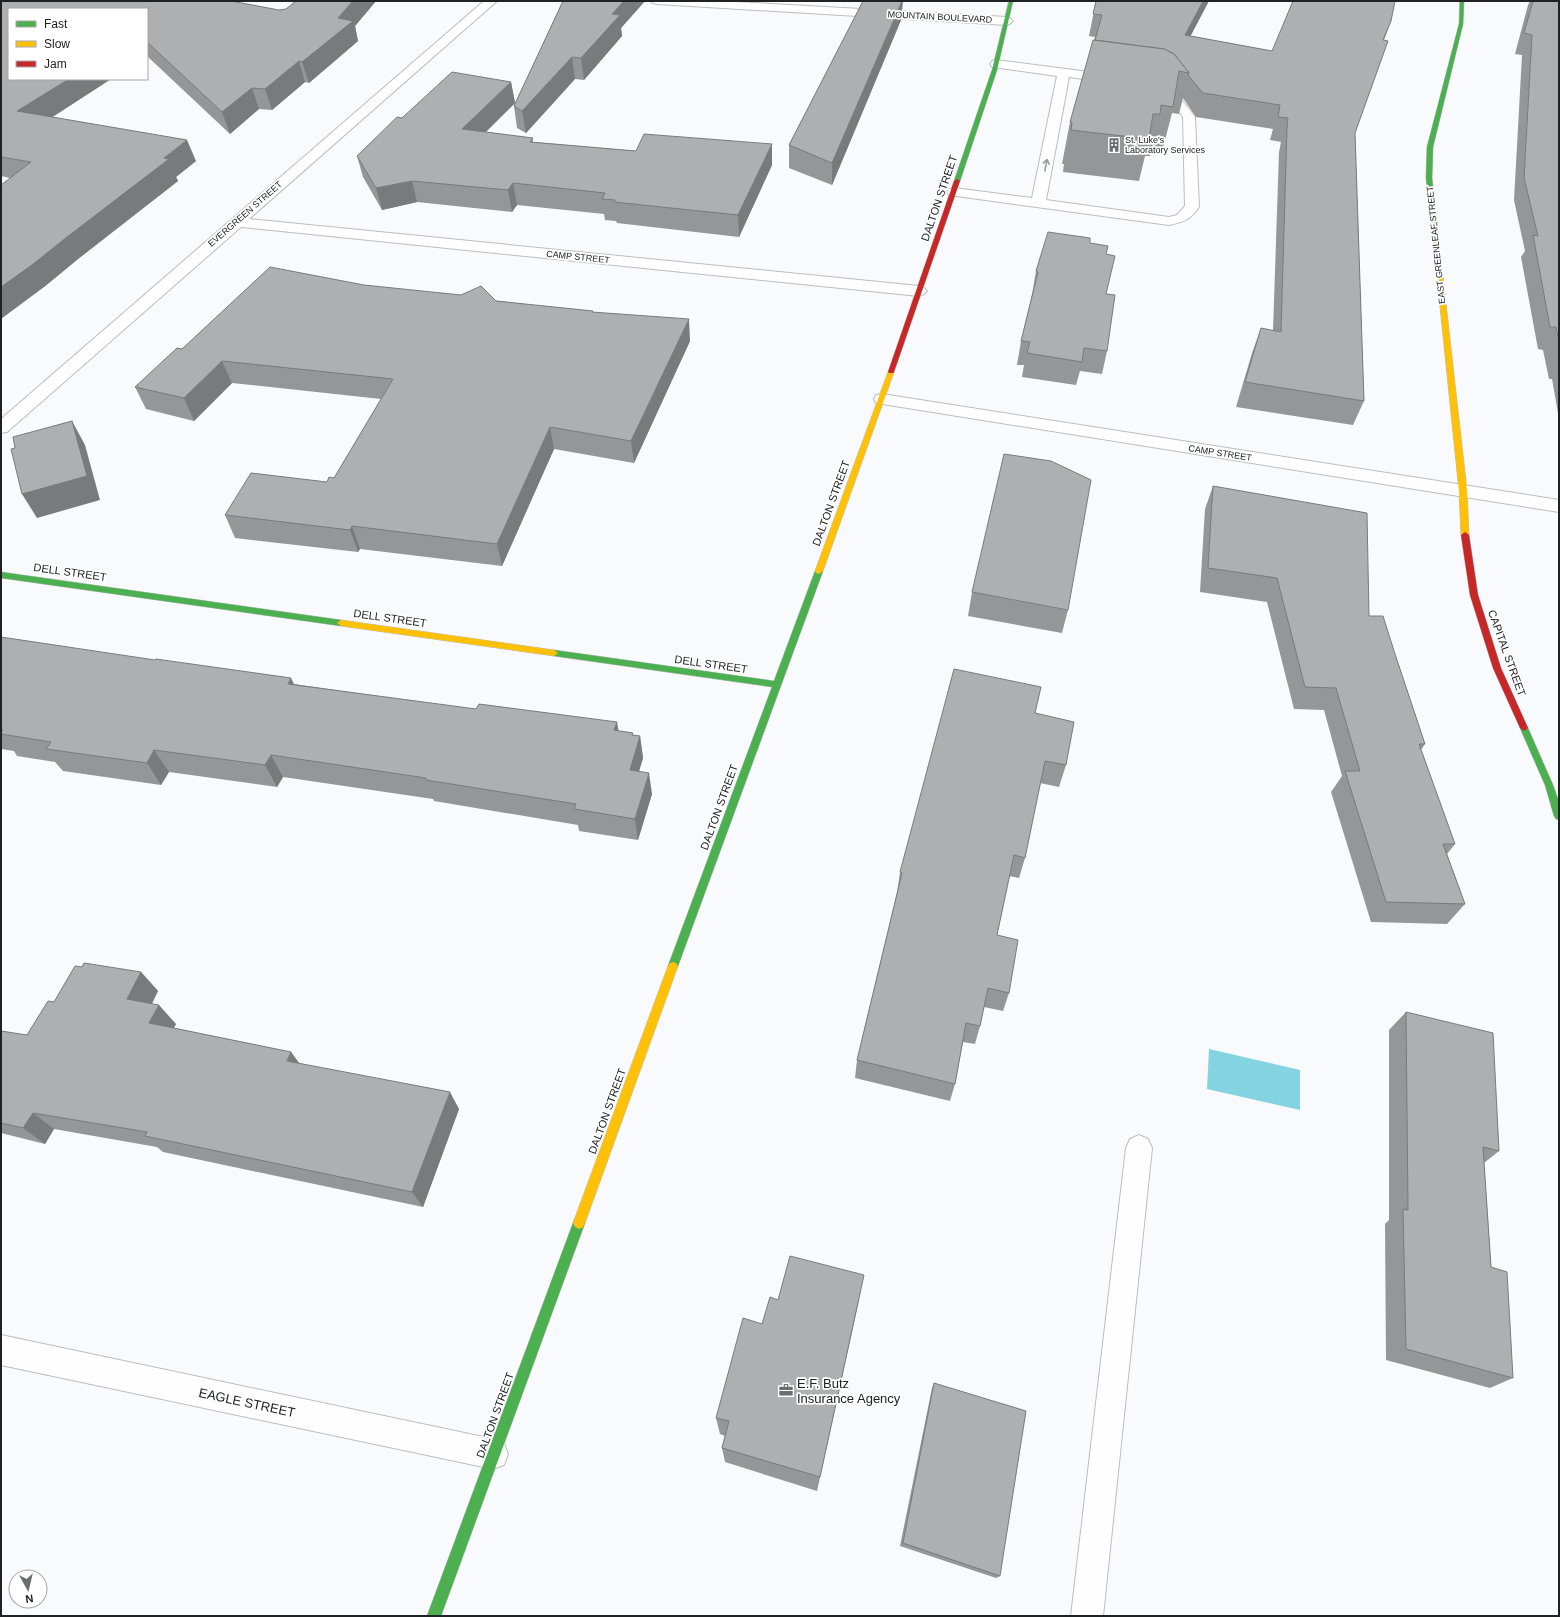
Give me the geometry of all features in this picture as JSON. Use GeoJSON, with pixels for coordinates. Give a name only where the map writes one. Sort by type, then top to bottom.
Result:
{"type":"FeatureCollection","features":[{"type":"Feature","properties":{"kind":"street","name":"EVERGREEN STREET"},"geometry":{"type":"LineString","coordinates":[[1,428],[491,1]]}},
{"type":"Feature","properties":{"kind":"street","name":"MOUNTAIN BOULEVARD"},"geometry":{"type":"LineString","coordinates":[[657,1],[1007,21]]}},
{"type":"Feature","properties":{"kind":"street","name":"DALTON STREET"},"geometry":{"type":"LineString","coordinates":[[434,1616],[882,399],[978,122],[996,64],[1011,1]]}},
{"type":"Feature","properties":{"kind":"street","name":"EAST GREENLEAF STREET"},"geometry":{"type":"LineString","coordinates":[[1462,1],[1461,24],[1430,147],[1429,178],[1463,491]]}},
{"type":"Feature","properties":{"kind":"street"},"geometry":{"type":"LineString","coordinates":[[996,64],[1127,81]]}},
{"type":"Feature","properties":{"kind":"street"},"geometry":{"type":"LineString","coordinates":[[1038,203],[1064,73]]}},
{"type":"Feature","properties":{"kind":"street"},"geometry":{"type":"LineString","coordinates":[[954,192],[1169,220],[1182,218],[1192,207],[1189,117],[1169,91],[1158,85],[1142,83]]}},
{"type":"Feature","properties":{"kind":"street","name":"CAMP STREET"},"geometry":{"type":"LineString","coordinates":[[236,222],[919,291]]}},
{"type":"Feature","properties":{"kind":"street","name":"CAMP STREET"},"geometry":{"type":"LineString","coordinates":[[882,399],[1559,506]]}},
{"type":"Feature","properties":{"kind":"street","name":"CAPITAL STREET"},"geometry":{"type":"LineString","coordinates":[[1463,491],[1464,530],[1474,595],[1498,668],[1549,785],[1559,816]]}},
{"type":"Feature","properties":{"kind":"street","name":"DELL STREET"},"geometry":{"type":"LineString","coordinates":[[1,575],[777,685]]}},
{"type":"Feature","properties":{"kind":"street"},"geometry":{"type":"LineString","coordinates":[[1087,1616],[1138,1148]]}},
{"type":"Feature","properties":{"kind":"street","name":"EAGLE STREET"},"geometry":{"type":"LineString","coordinates":[[1,1350],[493,1454]]}},
{"type":"Feature","properties":{"kind":"water"},"geometry":{"type":"Polygon","coordinates":[[[1209,1049],[1300,1070],[1300,1110],[1207,1089],[1209,1049]]]}},
{"type":"Feature","properties":{"kind":"building"},"geometry":{"type":"Polygon","coordinates":[[[1,1],[231,1],[279,10],[286,9],[296,1],[353,1],[338,18],[353,21],[302,62],[299,61],[265,89],[252,88],[222,112],[148,43],[148,8],[8,8],[8,80],[67,80],[17,111],[187,140],[164,158],[169,159],[32,265],[1,287],[1,185],[31,162],[1,157],[1,1]]]}},
{"type":"Feature","properties":{"kind":"building"},"geometry":{"type":"Polygon","coordinates":[[[563,1],[624,1],[612,14],[620,15],[581,58],[572,57],[522,111],[514,106],[563,1]]]}},
{"type":"Feature","properties":{"kind":"building"},"geometry":{"type":"Polygon","coordinates":[[[863,1],[902,1],[832,163],[789,145],[863,1]]]}},
{"type":"Feature","properties":{"kind":"building"},"geometry":{"type":"Polygon","coordinates":[[[1096,1],[1203,1],[1185,35],[1272,51],[1293,1],[1395,1],[1391,21],[1383,40],[1388,41],[1355,133],[1364,401],[1245,382],[1261,328],[1281,332],[1288,118],[1278,117],[1280,105],[1203,93],[1188,75],[1189,73],[1174,54],[1164,49],[1095,40],[1102,15],[1093,14],[1096,1]]]}},
{"type":"Feature","properties":{"kind":"building"},"geometry":{"type":"Polygon","coordinates":[[[1533,1],[1559,1],[1559,342],[1556,327],[1550,327],[1533,235],[1538,236],[1524,178],[1532,35],[1524,33],[1533,1]]]}},
{"type":"Feature","properties":{"kind":"building"},"geometry":{"type":"Polygon","coordinates":[[[1093,40],[1164,49],[1174,54],[1189,73],[1179,71],[1173,107],[1161,105],[1160,114],[1153,114],[1149,139],[1071,130],[1072,122],[1070,122],[1093,40]]]}},
{"type":"Feature","properties":{"kind":"building"},"geometry":{"type":"Polygon","coordinates":[[[452,72],[511,82],[462,129],[533,138],[530,142],[636,151],[644,134],[772,144],[738,215],[614,202],[615,200],[602,199],[605,193],[513,183],[508,190],[412,181],[376,188],[357,156],[397,117],[402,118],[452,72]]]}},
{"type":"Feature","properties":{"kind":"building"},"geometry":{"type":"Polygon","coordinates":[[[1048,232],[1090,238],[1090,243],[1108,246],[1106,254],[1115,256],[1106,294],[1115,295],[1107,351],[1084,348],[1082,362],[1027,353],[1030,342],[1021,341],[1038,272],[1036,271],[1048,232]]]}},
{"type":"Feature","properties":{"kind":"building"},"geometry":{"type":"Polygon","coordinates":[[[270,267],[364,285],[461,295],[481,286],[496,301],[593,311],[592,312],[689,319],[631,441],[550,427],[497,544],[352,526],[350,530],[225,515],[251,473],[327,482],[329,477],[334,478],[393,379],[222,361],[184,398],[135,387],[177,348],[182,349],[270,267]]]}},
{"type":"Feature","properties":{"kind":"building"},"geometry":{"type":"Polygon","coordinates":[[[72,421],[87,476],[22,494],[11,449],[15,448],[13,437],[72,421]]]}},
{"type":"Feature","properties":{"kind":"building"},"geometry":{"type":"Polygon","coordinates":[[[1004,454],[1051,461],[1091,480],[1068,610],[972,592],[1004,454]]]}},
{"type":"Feature","properties":{"kind":"building"},"geometry":{"type":"Polygon","coordinates":[[[1213,486],[1367,513],[1369,616],[1383,616],[1425,744],[1419,744],[1455,844],[1443,844],[1465,904],[1386,902],[1345,771],[1360,771],[1336,688],[1305,687],[1277,578],[1208,568],[1213,486]]]}},
{"type":"Feature","properties":{"kind":"building"},"geometry":{"type":"Polygon","coordinates":[[[1,637],[155,660],[291,678],[288,684],[476,709],[479,704],[617,722],[614,730],[633,733],[632,735],[640,736],[630,770],[649,773],[635,819],[574,809],[576,804],[426,780],[426,778],[271,755],[265,765],[154,750],[147,763],[46,749],[51,742],[1,734],[3,730],[1,730],[1,637]]]}},
{"type":"Feature","properties":{"kind":"building"},"geometry":{"type":"Polygon","coordinates":[[[954,669],[1041,687],[1035,713],[1074,722],[1066,765],[1045,761],[1025,858],[1014,855],[997,935],[1018,940],[1009,993],[988,988],[980,1026],[966,1023],[955,1084],[857,1060],[902,873],[900,872],[954,669]]]}},
{"type":"Feature","properties":{"kind":"building"},"geometry":{"type":"Polygon","coordinates":[[[84,963],[141,972],[127,999],[159,1005],[149,1023],[291,1052],[287,1061],[450,1092],[412,1192],[145,1136],[147,1132],[33,1113],[23,1128],[1,1123],[1,1031],[27,1035],[48,1001],[54,1002],[75,966],[82,967],[84,963]]]}},
{"type":"Feature","properties":{"kind":"building"},"geometry":{"type":"Polygon","coordinates":[[[1406,1012],[1493,1033],[1499,1151],[1483,1147],[1491,1267],[1507,1272],[1513,1378],[1406,1349],[1403,1209],[1408,1210],[1406,1012]]]}},
{"type":"Feature","properties":{"kind":"building","name":"E.F. Butz Insurance Agency"},"geometry":{"type":"Polygon","coordinates":[[[790,1256],[864,1275],[820,1477],[722,1448],[729,1421],[716,1418],[743,1318],[762,1324],[770,1297],[778,1300],[790,1256]]]}},
{"type":"Feature","properties":{"kind":"building"},"geometry":{"type":"Polygon","coordinates":[[[934,1383],[1026,1411],[1000,1576],[903,1543],[934,1383]]]}},
{"type":"Feature","properties":{"kind":"traffic: fast"},"geometry":{"type":"LineString","coordinates":[[957,181],[995,70],[1011,1]]}},
{"type":"Feature","properties":{"kind":"traffic: fast"},"geometry":{"type":"LineString","coordinates":[[1440,277],[1429,178],[1430,147],[1461,24],[1462,1]]}},
{"type":"Feature","properties":{"kind":"traffic: fast"},"geometry":{"type":"LineString","coordinates":[[673,966],[819,571]]}},
{"type":"Feature","properties":{"kind":"traffic: fast"},"geometry":{"type":"LineString","coordinates":[[1,575],[341,623]]}},
{"type":"Feature","properties":{"kind":"traffic: fast"},"geometry":{"type":"LineString","coordinates":[[554,653],[777,685]]}},
{"type":"Feature","properties":{"kind":"traffic: fast"},"geometry":{"type":"LineString","coordinates":[[1524,728],[1549,785],[1559,816]]}},
{"type":"Feature","properties":{"kind":"traffic: fast"},"geometry":{"type":"LineString","coordinates":[[434,1616],[579,1223]]}},
{"type":"Feature","properties":{"kind":"traffic: slow"},"geometry":{"type":"LineString","coordinates":[[1440,277],[1463,491],[1465,535]]}},
{"type":"Feature","properties":{"kind":"traffic: slow"},"geometry":{"type":"LineString","coordinates":[[819,571],[891,372]]}},
{"type":"Feature","properties":{"kind":"traffic: slow"},"geometry":{"type":"LineString","coordinates":[[341,623],[554,653]]}},
{"type":"Feature","properties":{"kind":"traffic: slow"},"geometry":{"type":"LineString","coordinates":[[579,1223],[673,966]]}},
{"type":"Feature","properties":{"kind":"traffic: jam"},"geometry":{"type":"LineString","coordinates":[[891,372],[957,181]]}},
{"type":"Feature","properties":{"kind":"traffic: jam"},"geometry":{"type":"LineString","coordinates":[[1465,535],[1474,595],[1497,668],[1524,728]]}},
{"type":"Feature","properties":{"kind":"place","name":"St. Luke's Laboratory Services"},"geometry":{"type":"Point","coordinates":[1114,145]}},
{"type":"Feature","properties":{"kind":"place","name":"E.F. Butz Insurance Agency"},"geometry":{"type":"Point","coordinates":[786,1390]}}]}
